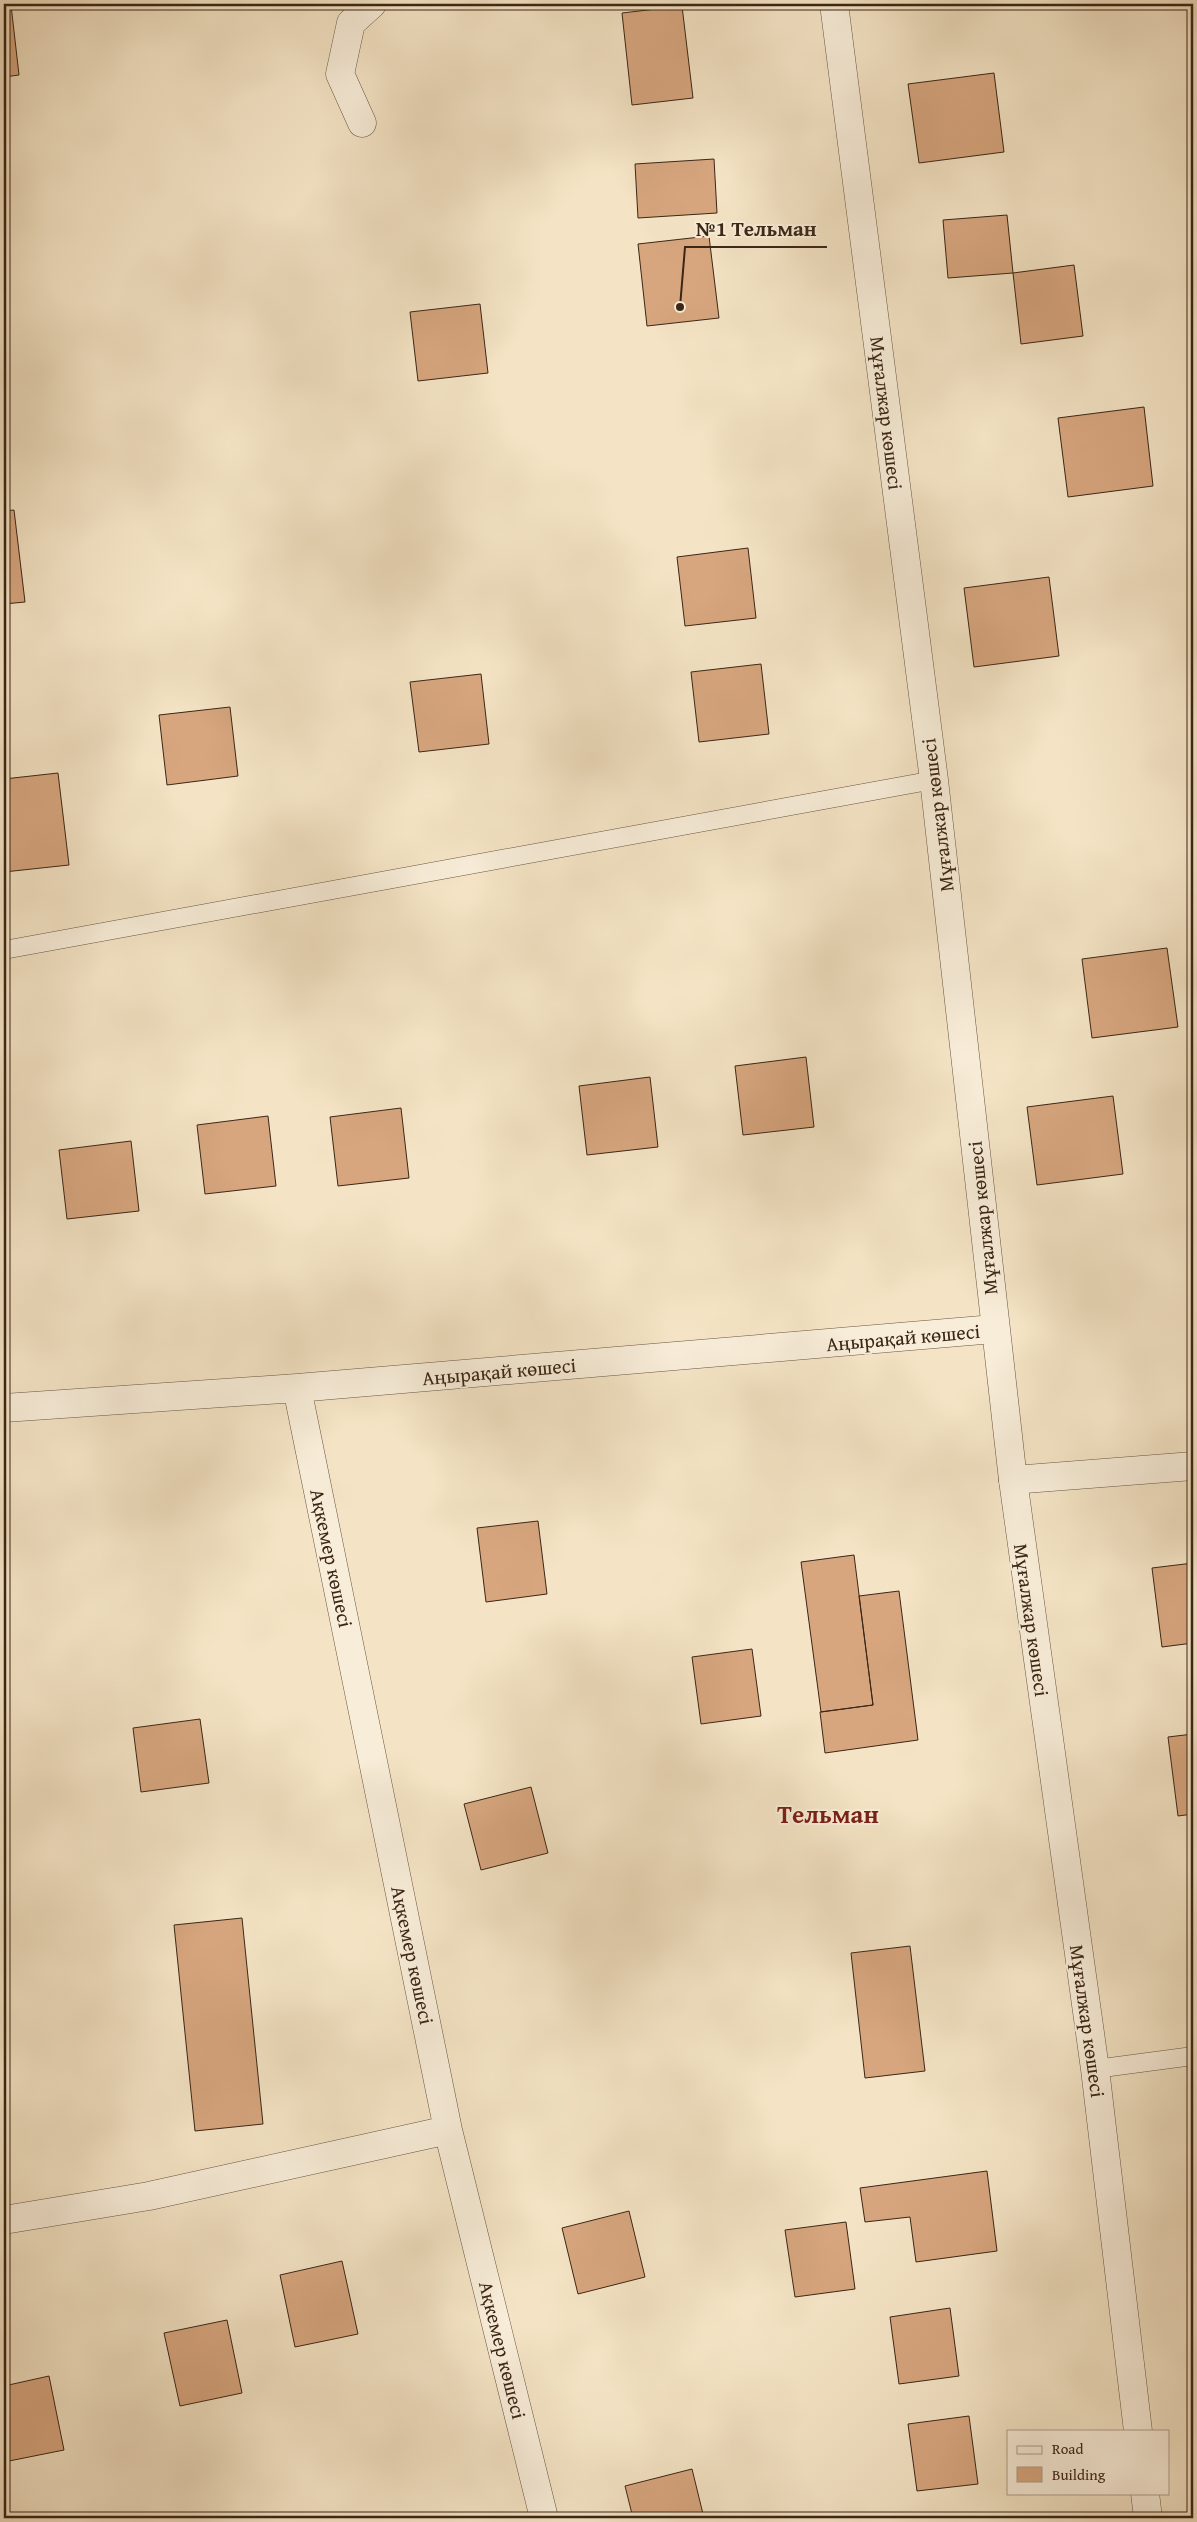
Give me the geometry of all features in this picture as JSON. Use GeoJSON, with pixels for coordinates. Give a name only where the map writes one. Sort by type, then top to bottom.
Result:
{"type":"FeatureCollection","features":[{"type":"Feature","properties":{"kind":"street"},"geometry":{"type":"LineString","coordinates":[[362,123],[340,74],[351,23],[372,4]]}},
{"type":"Feature","properties":{"kind":"street","name":"Мұғалжар көшесі"},"geometry":{"type":"LineString","coordinates":[[834,4],[934,780],[994,1329],[1013,1480],[1095,2069],[1138,2430]]}},
{"type":"Feature","properties":{"kind":"street","name":"Аңырақай көшесі"},"geometry":{"type":"LineString","coordinates":[[4,1408],[297,1388],[994,1329]]}},
{"type":"Feature","properties":{"kind":"street","name":"Ақкемер көшесі"},"geometry":{"type":"LineString","coordinates":[[297,1388],[448,2130],[544,2518]]}},
{"type":"Feature","properties":{"kind":"street"},"geometry":{"type":"LineString","coordinates":[[1013,1480],[1193,1466]]}},
{"type":"Feature","properties":{"kind":"street"},"geometry":{"type":"LineString","coordinates":[[4,2220],[149,2196],[448,2130]]}},
{"type":"Feature","properties":{"kind":"street"},"geometry":{"type":"LineString","coordinates":[[1145,2494],[1148,2518]]}},
{"type":"Feature","properties":{"kind":"lane"},"geometry":{"type":"LineString","coordinates":[[4,950],[934,780]]}},
{"type":"Feature","properties":{"kind":"lane"},"geometry":{"type":"LineString","coordinates":[[1095,2069],[1193,2056]]}},
{"type":"Feature","properties":{"kind":"building"},"geometry":{"type":"Polygon","coordinates":[[[11,5],[19,75],[4,77],[4,6],[11,5]]]}},
{"type":"Feature","properties":{"kind":"building"},"geometry":{"type":"Polygon","coordinates":[[[682,6],[693,98],[632,105],[622,13],[682,6]]]}},
{"type":"Feature","properties":{"kind":"building"},"geometry":{"type":"Polygon","coordinates":[[[994,73],[1004,152],[919,163],[908,84],[994,73]]]}},
{"type":"Feature","properties":{"kind":"building"},"geometry":{"type":"Polygon","coordinates":[[[714,159],[717,213],[638,218],[635,164],[714,159]]]}},
{"type":"Feature","properties":{"kind":"building"},"geometry":{"type":"Polygon","coordinates":[[[1007,215],[1013,273],[948,278],[943,220],[1007,215]]]}},
{"type":"Feature","properties":{"kind":"building"},"geometry":{"type":"Polygon","coordinates":[[[709,236],[719,318],[647,326],[638,244],[709,236]]]}},
{"type":"Feature","properties":{"kind":"building"},"geometry":{"type":"Polygon","coordinates":[[[1074,265],[1083,336],[1021,344],[1013,273],[1074,265]]]}},
{"type":"Feature","properties":{"kind":"building"},"geometry":{"type":"Polygon","coordinates":[[[480,304],[488,373],[418,381],[410,312],[480,304]]]}},
{"type":"Feature","properties":{"kind":"building"},"geometry":{"type":"Polygon","coordinates":[[[1144,407],[1153,486],[1068,497],[1058,418],[1144,407]]]}},
{"type":"Feature","properties":{"kind":"building"},"geometry":{"type":"Polygon","coordinates":[[[14,510],[25,602],[4,604],[4,511],[14,510]]]}},
{"type":"Feature","properties":{"kind":"building"},"geometry":{"type":"Polygon","coordinates":[[[748,548],[756,618],[685,626],[677,557],[748,548]]]}},
{"type":"Feature","properties":{"kind":"building"},"geometry":{"type":"Polygon","coordinates":[[[1049,577],[1059,656],[974,667],[964,588],[1049,577]]]}},
{"type":"Feature","properties":{"kind":"building"},"geometry":{"type":"Polygon","coordinates":[[[761,664],[769,734],[699,742],[691,672],[761,664]]]}},
{"type":"Feature","properties":{"kind":"building"},"geometry":{"type":"Polygon","coordinates":[[[481,674],[489,744],[419,752],[410,682],[481,674]]]}},
{"type":"Feature","properties":{"kind":"building"},"geometry":{"type":"Polygon","coordinates":[[[230,707],[238,776],[167,785],[159,715],[230,707]]]}},
{"type":"Feature","properties":{"kind":"building"},"geometry":{"type":"Polygon","coordinates":[[[58,773],[69,865],[4,872],[4,779],[58,773]]]}},
{"type":"Feature","properties":{"kind":"building"},"geometry":{"type":"Polygon","coordinates":[[[1167,948],[1178,1027],[1092,1038],[1082,959],[1167,948]]]}},
{"type":"Feature","properties":{"kind":"building"},"geometry":{"type":"Polygon","coordinates":[[[806,1057],[814,1127],[743,1135],[735,1066],[806,1057]]]}},
{"type":"Feature","properties":{"kind":"building"},"geometry":{"type":"Polygon","coordinates":[[[650,1077],[658,1147],[587,1155],[579,1086],[650,1077]]]}},
{"type":"Feature","properties":{"kind":"building"},"geometry":{"type":"Polygon","coordinates":[[[1113,1096],[1123,1174],[1037,1185],[1027,1107],[1113,1096]]]}},
{"type":"Feature","properties":{"kind":"building"},"geometry":{"type":"Polygon","coordinates":[[[401,1108],[409,1178],[338,1186],[330,1117],[401,1108]]]}},
{"type":"Feature","properties":{"kind":"building"},"geometry":{"type":"Polygon","coordinates":[[[268,1116],[276,1186],[205,1194],[197,1125],[268,1116]]]}},
{"type":"Feature","properties":{"kind":"building"},"geometry":{"type":"Polygon","coordinates":[[[131,1141],[139,1211],[67,1219],[59,1150],[131,1141]]]}},
{"type":"Feature","properties":{"kind":"building"},"geometry":{"type":"Polygon","coordinates":[[[538,1521],[547,1594],[486,1602],[477,1528],[538,1521]]]}},
{"type":"Feature","properties":{"kind":"building"},"geometry":{"type":"Polygon","coordinates":[[[854,1555],[873,1705],[821,1712],[801,1562],[854,1555]]]}},
{"type":"Feature","properties":{"kind":"building"},"geometry":{"type":"Polygon","coordinates":[[[1193,1563],[1193,1643],[1162,1647],[1152,1568],[1193,1563]]]}},
{"type":"Feature","properties":{"kind":"building"},"geometry":{"type":"Polygon","coordinates":[[[899,1591],[918,1740],[825,1753],[820,1712],[873,1705],[859,1596],[899,1591]]]}},
{"type":"Feature","properties":{"kind":"building"},"geometry":{"type":"Polygon","coordinates":[[[752,1649],[761,1716],[701,1724],[692,1657],[752,1649]]]}},
{"type":"Feature","properties":{"kind":"building"},"geometry":{"type":"Polygon","coordinates":[[[200,1719],[209,1783],[141,1792],[133,1728],[200,1719]]]}},
{"type":"Feature","properties":{"kind":"building"},"geometry":{"type":"Polygon","coordinates":[[[1193,1734],[1193,1814],[1178,1816],[1168,1737],[1193,1734]]]}},
{"type":"Feature","properties":{"kind":"building"},"geometry":{"type":"Polygon","coordinates":[[[531,1787],[548,1853],[481,1870],[464,1804],[531,1787]]]}},
{"type":"Feature","properties":{"kind":"building"},"geometry":{"type":"Polygon","coordinates":[[[242,1918],[263,2124],[195,2131],[174,1925],[242,1918]]]}},
{"type":"Feature","properties":{"kind":"building"},"geometry":{"type":"Polygon","coordinates":[[[910,1946],[925,2071],[865,2078],[851,1953],[910,1946]]]}},
{"type":"Feature","properties":{"kind":"building"},"geometry":{"type":"Polygon","coordinates":[[[987,2171],[997,2251],[916,2262],[910,2217],[865,2222],[860,2188],[987,2171]]]}},
{"type":"Feature","properties":{"kind":"building"},"geometry":{"type":"Polygon","coordinates":[[[629,2211],[645,2277],[578,2294],[562,2228],[629,2211]]]}},
{"type":"Feature","properties":{"kind":"building"},"geometry":{"type":"Polygon","coordinates":[[[846,2222],[855,2289],[795,2297],[785,2230],[846,2222]]]}},
{"type":"Feature","properties":{"kind":"building"},"geometry":{"type":"Polygon","coordinates":[[[342,2261],[358,2334],[295,2347],[280,2275],[342,2261]]]}},
{"type":"Feature","properties":{"kind":"building"},"geometry":{"type":"Polygon","coordinates":[[[950,2308],[959,2376],[899,2384],[890,2317],[950,2308]]]}},
{"type":"Feature","properties":{"kind":"building"},"geometry":{"type":"Polygon","coordinates":[[[227,2320],[242,2393],[180,2406],[164,2333],[227,2320]]]}},
{"type":"Feature","properties":{"kind":"building"},"geometry":{"type":"Polygon","coordinates":[[[49,2376],[64,2450],[4,2462],[4,2386],[49,2376]]]}},
{"type":"Feature","properties":{"kind":"building"},"geometry":{"type":"Polygon","coordinates":[[[969,2416],[978,2484],[917,2491],[908,2424],[969,2416]]]}},
{"type":"Feature","properties":{"kind":"building"},"geometry":{"type":"Polygon","coordinates":[[[692,2469],[704,2518],[633,2518],[625,2486],[692,2469]]]}},
{"type":"Feature","properties":{"kind":"place","name":"№1 Тельман"},"geometry":{"type":"Point","coordinates":[680,307]}},
{"type":"Feature","properties":{"kind":"district","name":"Тельман"},"geometry":{"type":"Point","coordinates":[828,1814]}}]}
